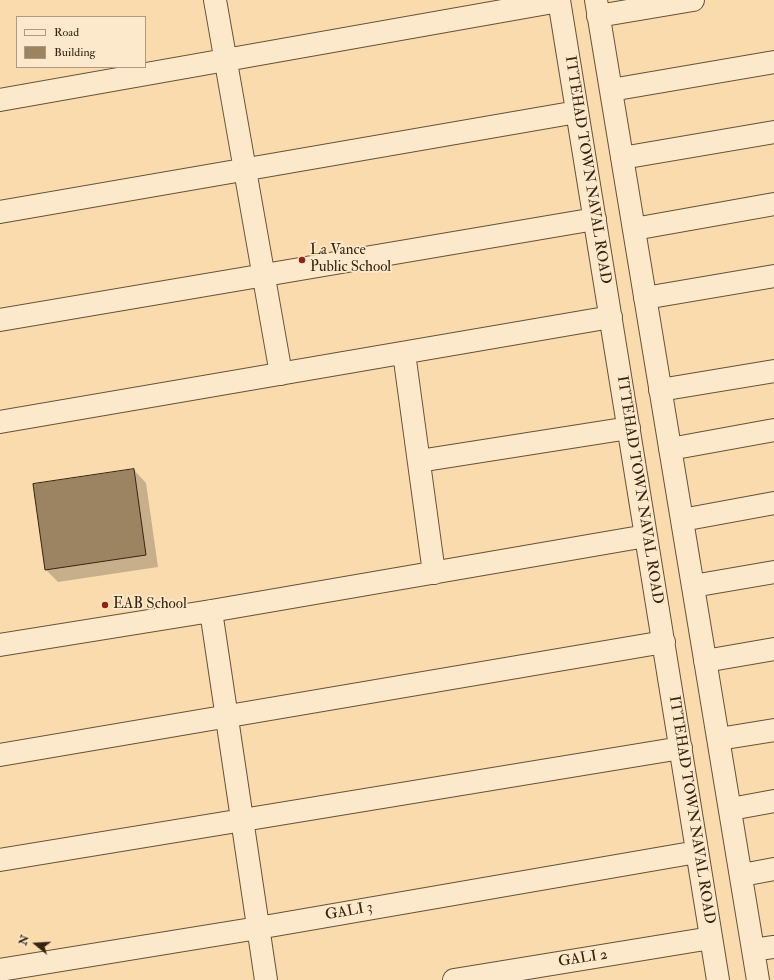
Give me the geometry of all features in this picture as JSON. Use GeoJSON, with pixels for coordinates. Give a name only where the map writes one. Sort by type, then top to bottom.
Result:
{"type":"FeatureCollection","features":[{"type":"Feature","properties":{"kind":"street"},"geometry":{"type":"LineString","coordinates":[[215,0],[281,374]]}},
{"type":"Feature","properties":{"kind":"street"},"geometry":{"type":"LineString","coordinates":[[0,100],[559,0]]}},
{"type":"Feature","properties":{"kind":"street","name":"ITTEHAD TOWN NAVAL ROAD"},"geometry":{"type":"LineString","coordinates":[[559,0],[718,980]]}},
{"type":"Feature","properties":{"kind":"street"},"geometry":{"type":"LineString","coordinates":[[693,0],[597,8],[742,875],[764,948],[758,980]]}},
{"type":"Feature","properties":{"kind":"street"},"geometry":{"type":"LineString","coordinates":[[611,90],[774,62]]}},
{"type":"Feature","properties":{"kind":"street"},"geometry":{"type":"LineString","coordinates":[[0,212],[577,112]]}},
{"type":"Feature","properties":{"kind":"street"},"geometry":{"type":"LineString","coordinates":[[622,158],[774,132]]}},
{"type":"Feature","properties":{"kind":"street"},"geometry":{"type":"LineString","coordinates":[[634,229],[774,204]]}},
{"type":"Feature","properties":{"kind":"street"},"geometry":{"type":"LineString","coordinates":[[0,320],[595,219]]}},
{"type":"Feature","properties":{"kind":"street"},"geometry":{"type":"LineString","coordinates":[[645,298],[774,276]]}},
{"type":"Feature","properties":{"kind":"street"},"geometry":{"type":"LineString","coordinates":[[0,422],[611,317]]}},
{"type":"Feature","properties":{"kind":"street"},"geometry":{"type":"LineString","coordinates":[[404,353],[434,573]]}},
{"type":"Feature","properties":{"kind":"street"},"geometry":{"type":"LineString","coordinates":[[660,390],[774,370]]}},
{"type":"Feature","properties":{"kind":"street"},"geometry":{"type":"LineString","coordinates":[[419,461],[629,428]]}},
{"type":"Feature","properties":{"kind":"street"},"geometry":{"type":"LineString","coordinates":[[670,449],[774,430]]}},
{"type":"Feature","properties":{"kind":"street"},"geometry":{"type":"LineString","coordinates":[[682,520],[774,503]]}},
{"type":"Feature","properties":{"kind":"street"},"geometry":{"type":"LineString","coordinates":[[0,645],[211,611],[646,536]]}},
{"type":"Feature","properties":{"kind":"street"},"geometry":{"type":"LineString","coordinates":[[693,586],[774,572]]}},
{"type":"Feature","properties":{"kind":"street"},"geometry":{"type":"LineString","coordinates":[[211,611],[266,980]]}},
{"type":"Feature","properties":{"kind":"street"},"geometry":{"type":"LineString","coordinates":[[0,755],[664,642]]}},
{"type":"Feature","properties":{"kind":"street"},"geometry":{"type":"LineString","coordinates":[[705,661],[774,648]]}},
{"type":"Feature","properties":{"kind":"street"},"geometry":{"type":"LineString","coordinates":[[719,739],[774,730]]}},
{"type":"Feature","properties":{"kind":"street"},"geometry":{"type":"LineString","coordinates":[[0,860],[680,748]]}},
{"type":"Feature","properties":{"kind":"street"},"geometry":{"type":"LineString","coordinates":[[731,809],[774,802]]}},
{"type":"Feature","properties":{"kind":"street","name":"GALI 3"},"geometry":{"type":"LineString","coordinates":[[0,970],[258,928],[698,852]]}},
{"type":"Feature","properties":{"kind":"street"},"geometry":{"type":"LineString","coordinates":[[742,875],[774,870]]}},
{"type":"Feature","properties":{"kind":"street","name":"GALI 2"},"geometry":{"type":"LineString","coordinates":[[454,980],[711,938]]}},
{"type":"Feature","properties":{"kind":"building"},"geometry":{"type":"Polygon","coordinates":[[[134,469],[146,555],[45,570],[33,484],[134,469]]]}},
{"type":"Feature","properties":{"kind":"place","name":"La Vance Public School"},"geometry":{"type":"Point","coordinates":[302,260]}},
{"type":"Feature","properties":{"kind":"place","name":"EAB School"},"geometry":{"type":"Point","coordinates":[105,605]}}]}
